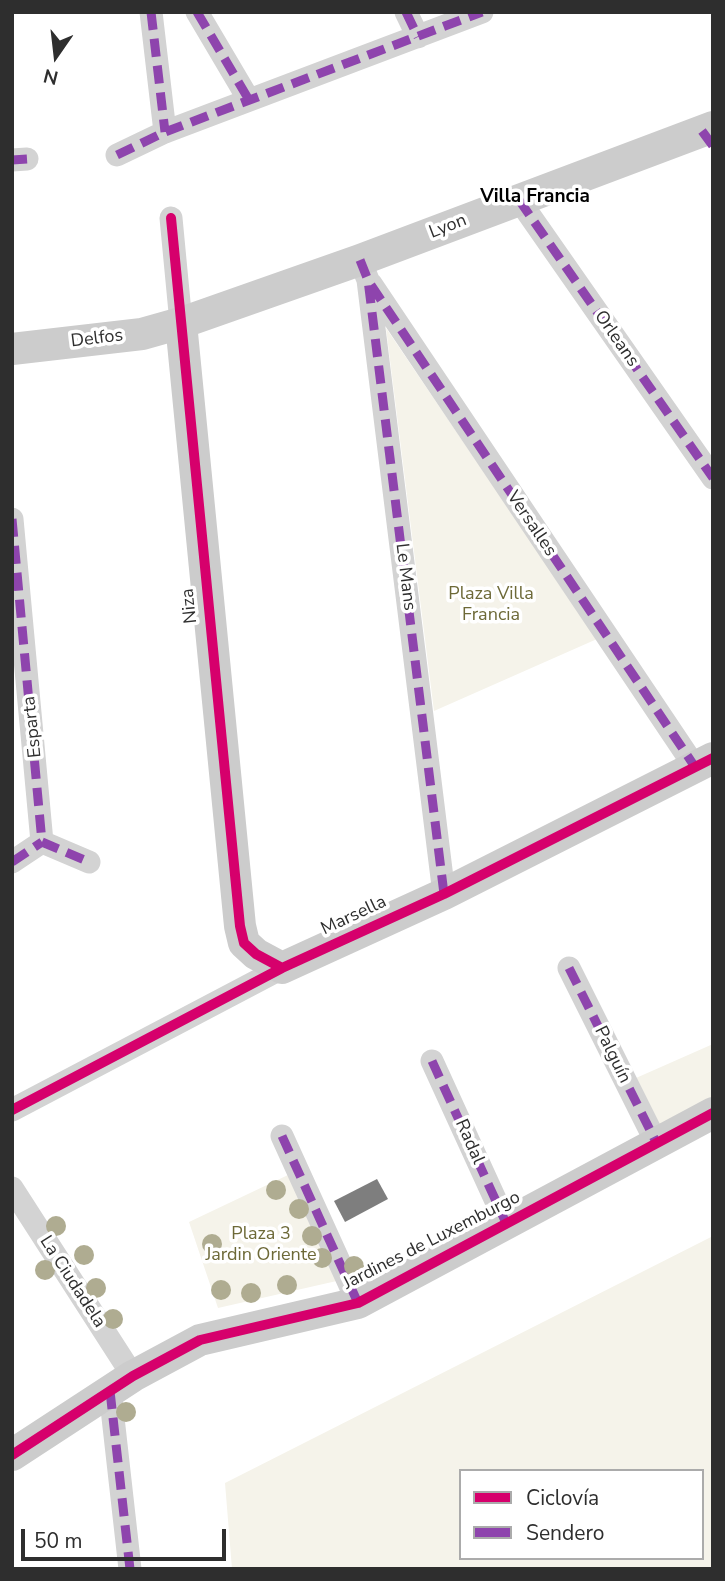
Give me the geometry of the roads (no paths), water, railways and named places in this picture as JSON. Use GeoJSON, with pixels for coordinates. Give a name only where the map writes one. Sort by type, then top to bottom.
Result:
{"type":"FeatureCollection","features":[{"type":"Feature","properties":{"kind":"street"},"geometry":{"type":"LineString","coordinates":[[151,12],[165,132]]}},
{"type":"Feature","properties":{"kind":"street"},"geometry":{"type":"LineString","coordinates":[[197,12],[249,100]]}},
{"type":"Feature","properties":{"kind":"street"},"geometry":{"type":"LineString","coordinates":[[406,12],[418,37]]}},
{"type":"Feature","properties":{"kind":"street"},"geometry":{"type":"LineString","coordinates":[[117,155],[165,132],[482,12]]}},
{"type":"Feature","properties":{"kind":"street","name":"Lyon"},"geometry":{"type":"LineString","coordinates":[[181,323],[364,270],[519,200],[709,135]]}},
{"type":"Feature","properties":{"kind":"street","name":"Orleans"},"geometry":{"type":"LineString","coordinates":[[519,200],[713,478]]}},
{"type":"Feature","properties":{"kind":"street","name":"Niza"},"geometry":{"type":"LineString","coordinates":[[171,218],[240,926],[244,943],[256,954],[282,968]]}},
{"type":"Feature","properties":{"kind":"street","name":"Versalles"},"geometry":{"type":"LineString","coordinates":[[364,270],[704,762]]}},
{"type":"Feature","properties":{"kind":"street","name":"Le Mans"},"geometry":{"type":"LineString","coordinates":[[364,270],[444,894]]}},
{"type":"Feature","properties":{"kind":"street","name":"Delfos"},"geometry":{"type":"LineString","coordinates":[[12,349],[142,334],[181,323]]}},
{"type":"Feature","properties":{"kind":"street","name":"Esparta"},"geometry":{"type":"LineString","coordinates":[[12,519],[42,842]]}},
{"type":"Feature","properties":{"kind":"street","name":"Marsella"},"geometry":{"type":"LineString","coordinates":[[12,1110],[282,968],[444,894],[704,762]]}},
{"type":"Feature","properties":{"kind":"street"},"geometry":{"type":"LineString","coordinates":[[12,862],[42,842],[89,862]]}},
{"type":"Feature","properties":{"kind":"street","name":"Palguín"},"geometry":{"type":"LineString","coordinates":[[569,968],[656,1142]]}},
{"type":"Feature","properties":{"kind":"street","name":"Radal"},"geometry":{"type":"LineString","coordinates":[[432,1061],[506,1223]]}},
{"type":"Feature","properties":{"kind":"street","name":"Jardines de Luxemburgo"},"geometry":{"type":"LineString","coordinates":[[12,1455],[121,1383],[200,1340],[358,1303],[713,1113]]}},
{"type":"Feature","properties":{"kind":"street"},"geometry":{"type":"LineString","coordinates":[[282,1136],[358,1303]]}},
{"type":"Feature","properties":{"kind":"street","name":"La Ciudadela"},"geometry":{"type":"LineString","coordinates":[[12,1188],[121,1383]]}},
{"type":"Feature","properties":{"kind":"street"},"geometry":{"type":"LineString","coordinates":[[121,1383],[130,1569]]}},
{"type":"Feature","properties":{"kind":"district","name":"Villa Francia"},"geometry":{"type":"Point","coordinates":[535,197]}},
{"type":"Feature","properties":{"kind":"park label","name":"Plaza Villa Francia"},"geometry":{"type":"Point","coordinates":[491,605]}},
{"type":"Feature","properties":{"kind":"park label","name":"Plaza 3 Jardin Oriente"},"geometry":{"type":"Point","coordinates":[261,1245]}}]}
